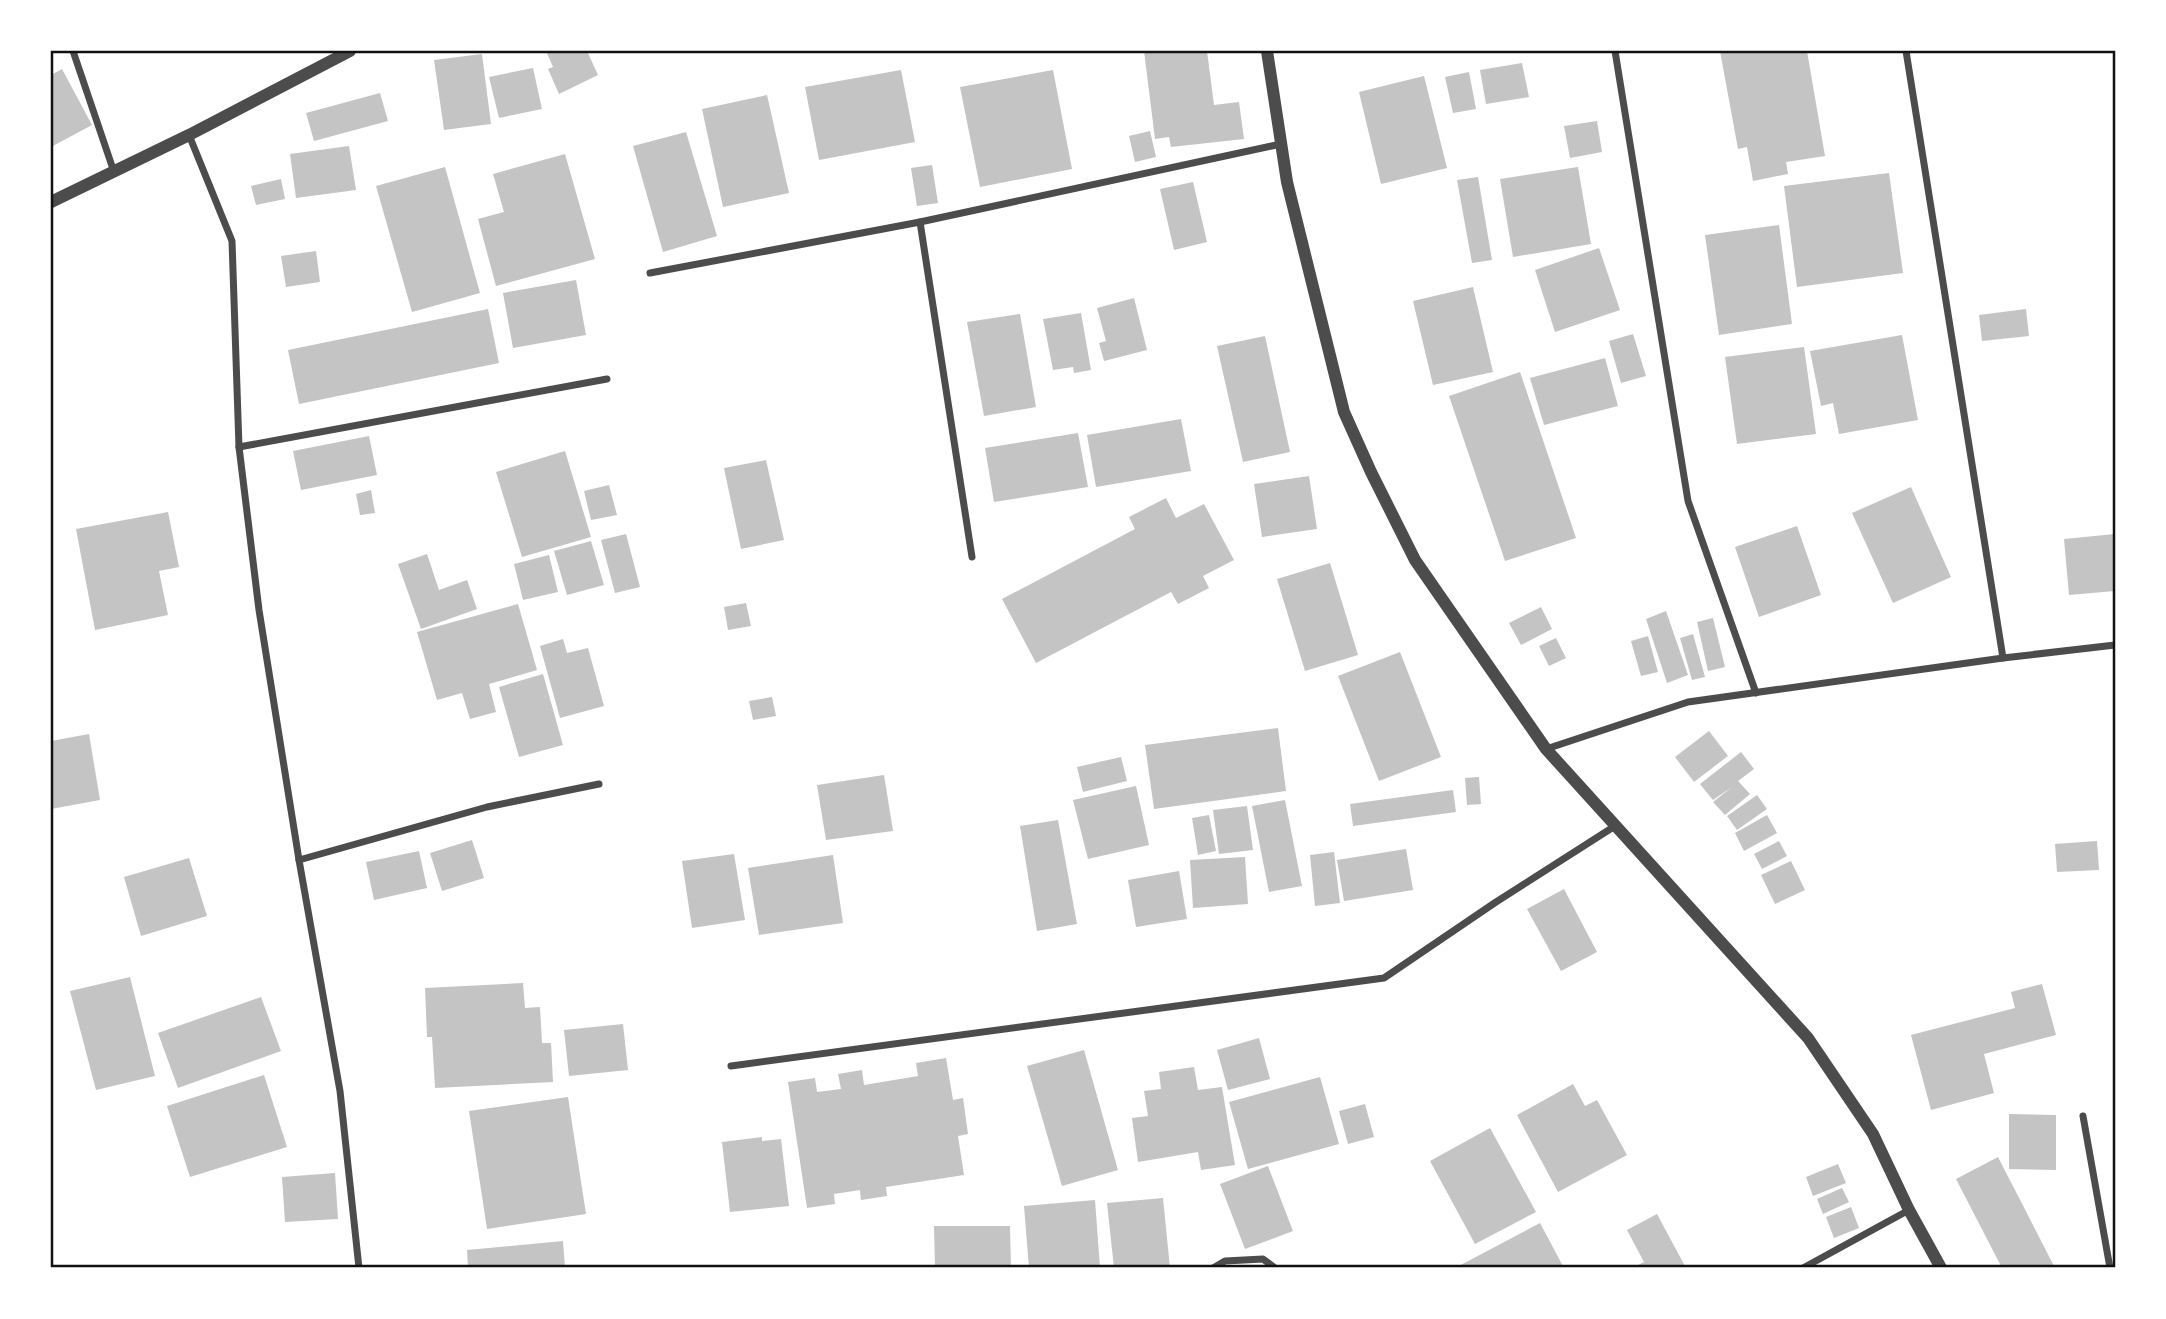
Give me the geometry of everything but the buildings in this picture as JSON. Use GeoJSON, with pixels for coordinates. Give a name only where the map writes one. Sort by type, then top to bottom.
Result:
{"type":"FeatureCollection","features":[{"type":"Feature","properties":{"kind":"street"},"geometry":{"type":"LineString","coordinates":[[73,51],[114,172]]}},
{"type":"Feature","properties":{"kind":"street"},"geometry":{"type":"LineString","coordinates":[[51,202],[190,135],[350,51]]}},
{"type":"Feature","properties":{"kind":"street"},"geometry":{"type":"LineString","coordinates":[[1267,51],[1287,183],[1344,412],[1415,560],[1546,749],[1808,1038],[1874,1134],[1909,1210],[1941,1268]]}},
{"type":"Feature","properties":{"kind":"street"},"geometry":{"type":"LineString","coordinates":[[1615,51],[1688,501],[1756,693]]}},
{"type":"Feature","properties":{"kind":"street"},"geometry":{"type":"LineString","coordinates":[[1906,51],[2003,658]]}},
{"type":"Feature","properties":{"kind":"street"},"geometry":{"type":"LineString","coordinates":[[190,135],[232,241],[239,447],[260,610],[299,860],[340,1091],[359,1268]]}},
{"type":"Feature","properties":{"kind":"street"},"geometry":{"type":"LineString","coordinates":[[650,273],[920,222],[1281,144]]}},
{"type":"Feature","properties":{"kind":"street"},"geometry":{"type":"LineString","coordinates":[[920,222],[972,557]]}},
{"type":"Feature","properties":{"kind":"street"},"geometry":{"type":"LineString","coordinates":[[239,447],[607,379]]}},
{"type":"Feature","properties":{"kind":"street"},"geometry":{"type":"LineString","coordinates":[[1546,749],[1688,702],[2115,645]]}},
{"type":"Feature","properties":{"kind":"street"},"geometry":{"type":"LineString","coordinates":[[299,860],[487,807],[599,784]]}},
{"type":"Feature","properties":{"kind":"street"},"geometry":{"type":"LineString","coordinates":[[731,1066],[1384,978],[1615,826]]}},
{"type":"Feature","properties":{"kind":"street"},"geometry":{"type":"LineString","coordinates":[[2083,1116],[2110,1268]]}},
{"type":"Feature","properties":{"kind":"street"},"geometry":{"type":"LineString","coordinates":[[1803,1268],[1909,1210]]}},
{"type":"Feature","properties":{"kind":"street"},"geometry":{"type":"LineString","coordinates":[[1213,1268],[1225,1261],[1264,1259],[1275,1268]]}}]}
